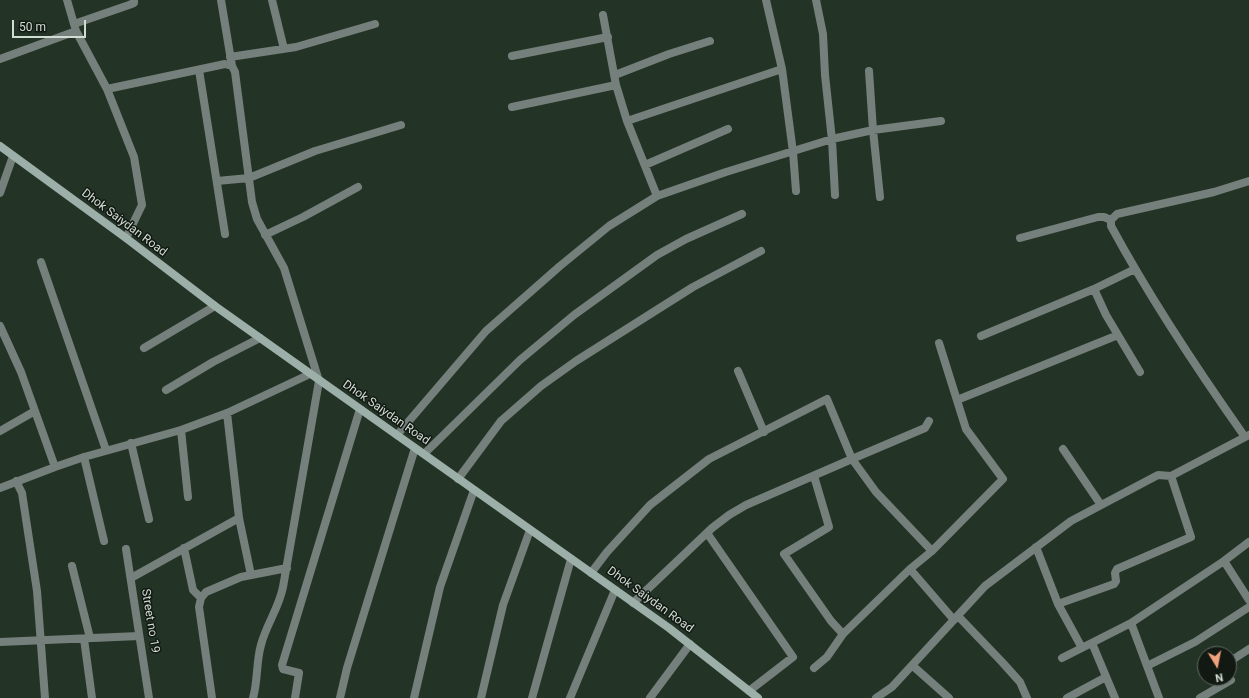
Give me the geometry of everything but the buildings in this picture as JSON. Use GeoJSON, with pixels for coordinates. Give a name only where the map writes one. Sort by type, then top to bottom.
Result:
{"type":"FeatureCollection","features":[{"type":"Feature","properties":{"kind":"main road","name":"Dhok Saiydan Road"},"geometry":{"type":"LineString","coordinates":[[0,146],[126,238],[215,306],[690,644],[758,698]]}},
{"type":"Feature","properties":{"kind":"street"},"geometry":{"type":"LineString","coordinates":[[67,0],[75,28],[107,89],[134,157],[142,205],[126,238]]}},
{"type":"Feature","properties":{"kind":"street"},"geometry":{"type":"LineString","coordinates":[[0,59],[134,3],[134,0]]}},
{"type":"Feature","properties":{"kind":"street"},"geometry":{"type":"LineString","coordinates":[[221,0],[230,57],[234,72],[252,202],[257,219],[284,268],[319,381],[281,599],[264,634],[260,646],[253,698]]}},
{"type":"Feature","properties":{"kind":"street"},"geometry":{"type":"LineString","coordinates":[[272,0],[284,49]]}},
{"type":"Feature","properties":{"kind":"street"},"geometry":{"type":"LineString","coordinates":[[766,0],[782,69],[793,152],[796,191]]}},
{"type":"Feature","properties":{"kind":"street"},"geometry":{"type":"LineString","coordinates":[[816,0],[823,34],[835,195]]}},
{"type":"Feature","properties":{"kind":"street"},"geometry":{"type":"LineString","coordinates":[[604,15],[616,85],[627,120],[657,196]]}},
{"type":"Feature","properties":{"kind":"street"},"geometry":{"type":"LineString","coordinates":[[230,57],[308,44],[375,24]]}},
{"type":"Feature","properties":{"kind":"street"},"geometry":{"type":"LineString","coordinates":[[512,56],[608,37]]}},
{"type":"Feature","properties":{"kind":"street"},"geometry":{"type":"LineString","coordinates":[[615,75],[669,54],[710,41]]}},
{"type":"Feature","properties":{"kind":"street"},"geometry":{"type":"LineString","coordinates":[[107,89],[225,64],[232,66]]}},
{"type":"Feature","properties":{"kind":"street"},"geometry":{"type":"LineString","coordinates":[[627,120],[782,69]]}},
{"type":"Feature","properties":{"kind":"street"},"geometry":{"type":"LineString","coordinates":[[200,70],[225,234]]}},
{"type":"Feature","properties":{"kind":"street"},"geometry":{"type":"LineString","coordinates":[[869,71],[880,197]]}},
{"type":"Feature","properties":{"kind":"street"},"geometry":{"type":"LineString","coordinates":[[512,107],[616,85]]}},
{"type":"Feature","properties":{"kind":"street"},"geometry":{"type":"LineString","coordinates":[[397,436],[486,331],[560,266],[609,226],[657,196],[832,139],[873,130],[941,121]]}},
{"type":"Feature","properties":{"kind":"street"},"geometry":{"type":"LineString","coordinates":[[217,181],[249,178],[315,152],[401,125]]}},
{"type":"Feature","properties":{"kind":"street"},"geometry":{"type":"LineString","coordinates":[[645,165],[728,130]]}},
{"type":"Feature","properties":{"kind":"street"},"geometry":{"type":"LineString","coordinates":[[0,193],[13,156]]}},
{"type":"Feature","properties":{"kind":"street"},"geometry":{"type":"LineString","coordinates":[[1111,220],[1117,214],[1214,192],[1249,181]]}},
{"type":"Feature","properties":{"kind":"street"},"geometry":{"type":"LineString","coordinates":[[265,235],[303,218],[358,187]]}},
{"type":"Feature","properties":{"kind":"street"},"geometry":{"type":"LineString","coordinates":[[424,454],[520,360],[574,315],[657,255],[686,239],[742,214]]}},
{"type":"Feature","properties":{"kind":"street"},"geometry":{"type":"LineString","coordinates":[[1020,238],[1098,217],[1104,217],[1111,220]]}},
{"type":"Feature","properties":{"kind":"street"},"geometry":{"type":"LineString","coordinates":[[876,698],[892,687],[913,666],[985,586],[1071,521],[1158,475],[1171,476],[1247,436],[1186,352],[1135,270],[1112,226],[1111,220]]}},
{"type":"Feature","properties":{"kind":"street"},"geometry":{"type":"LineString","coordinates":[[458,479],[501,421],[541,386],[576,360],[692,287],[761,251]]}},
{"type":"Feature","properties":{"kind":"street"},"geometry":{"type":"LineString","coordinates":[[41,262],[106,450]]}},
{"type":"Feature","properties":{"kind":"street"},"geometry":{"type":"LineString","coordinates":[[981,336],[1094,289],[1135,270]]}},
{"type":"Feature","properties":{"kind":"street"},"geometry":{"type":"LineString","coordinates":[[1094,289],[1106,315],[1140,372]]}},
{"type":"Feature","properties":{"kind":"street"},"geometry":{"type":"LineString","coordinates":[[144,348],[215,306]]}},
{"type":"Feature","properties":{"kind":"street"},"geometry":{"type":"LineString","coordinates":[[0,326],[21,372],[55,467]]}},
{"type":"Feature","properties":{"kind":"street"},"geometry":{"type":"LineString","coordinates":[[956,400],[1118,335]]}},
{"type":"Feature","properties":{"kind":"street"},"geometry":{"type":"LineString","coordinates":[[166,390],[213,362],[260,338]]}},
{"type":"Feature","properties":{"kind":"street"},"geometry":{"type":"LineString","coordinates":[[814,668],[827,658],[843,634],[910,569],[932,551],[1003,479],[966,429],[939,343]]}},
{"type":"Feature","properties":{"kind":"street"},"geometry":{"type":"LineString","coordinates":[[738,371],[764,432]]}},
{"type":"Feature","properties":{"kind":"street"},"geometry":{"type":"LineString","coordinates":[[0,488],[84,457],[181,430],[227,413],[310,374]]}},
{"type":"Feature","properties":{"kind":"street"},"geometry":{"type":"LineString","coordinates":[[591,573],[607,552],[650,505],[710,459],[827,399],[852,459],[876,492],[932,551]]}},
{"type":"Feature","properties":{"kind":"street"},"geometry":{"type":"LineString","coordinates":[[295,698],[299,673],[284,669],[282,665],[360,409]]}},
{"type":"Feature","properties":{"kind":"street"},"geometry":{"type":"LineString","coordinates":[[0,431],[35,411]]}},
{"type":"Feature","properties":{"kind":"street"},"geometry":{"type":"LineString","coordinates":[[227,413],[239,518],[251,575]]}},
{"type":"Feature","properties":{"kind":"street"},"geometry":{"type":"LineString","coordinates":[[633,603],[707,533],[729,515],[746,505],[925,428],[929,421]]}},
{"type":"Feature","properties":{"kind":"street"},"geometry":{"type":"LineString","coordinates":[[181,430],[188,496]]}},
{"type":"Feature","properties":{"kind":"street"},"geometry":{"type":"LineString","coordinates":[[131,443],[149,519]]}},
{"type":"Feature","properties":{"kind":"street"},"geometry":{"type":"LineString","coordinates":[[340,698],[347,668],[415,448]]}},
{"type":"Feature","properties":{"kind":"street"},"geometry":{"type":"LineString","coordinates":[[1063,449],[1101,505]]}},
{"type":"Feature","properties":{"kind":"street"},"geometry":{"type":"LineString","coordinates":[[84,457],[104,540]]}},
{"type":"Feature","properties":{"kind":"street"},"geometry":{"type":"LineString","coordinates":[[814,476],[829,526],[784,554],[831,621],[843,634]]}},
{"type":"Feature","properties":{"kind":"street"},"geometry":{"type":"LineString","coordinates":[[1058,604],[1114,584],[1116,582],[1117,569],[1191,537],[1171,476]]}},
{"type":"Feature","properties":{"kind":"street"},"geometry":{"type":"LineString","coordinates":[[16,481],[22,493],[36,583],[45,698]]}},
{"type":"Feature","properties":{"kind":"street"},"geometry":{"type":"LineString","coordinates":[[414,698],[440,586],[474,490]]}},
{"type":"Feature","properties":{"kind":"street"},"geometry":{"type":"LineString","coordinates":[[131,578],[239,518]]}},
{"type":"Feature","properties":{"kind":"street"},"geometry":{"type":"LineString","coordinates":[[481,698],[503,605],[530,530]]}},
{"type":"Feature","properties":{"kind":"street"},"geometry":{"type":"LineString","coordinates":[[707,533],[793,657],[749,691]]}},
{"type":"Feature","properties":{"kind":"street"},"geometry":{"type":"LineString","coordinates":[[1062,658],[1131,623],[1224,561],[1249,542]]}},
{"type":"Feature","properties":{"kind":"street"},"geometry":{"type":"LineString","coordinates":[[1036,547],[1058,604],[1082,648]]}},
{"type":"Feature","properties":{"kind":"street"},"geometry":{"type":"LineString","coordinates":[[184,548],[193,590],[201,598]]}},
{"type":"Feature","properties":{"kind":"street","name":"Street no 19"},"geometry":{"type":"LineString","coordinates":[[126,549],[149,698]]}},
{"type":"Feature","properties":{"kind":"street"},"geometry":{"type":"LineString","coordinates":[[532,698],[571,559]]}},
{"type":"Feature","properties":{"kind":"street"},"geometry":{"type":"LineString","coordinates":[[1224,561],[1249,600]]}},
{"type":"Feature","properties":{"kind":"street"},"geometry":{"type":"LineString","coordinates":[[72,566],[87,638],[92,698]]}},
{"type":"Feature","properties":{"kind":"street"},"geometry":{"type":"LineString","coordinates":[[212,698],[199,607],[201,598],[206,592],[241,577],[287,568]]}},
{"type":"Feature","properties":{"kind":"street"},"geometry":{"type":"LineString","coordinates":[[910,569],[956,618],[1002,662],[1020,682],[1027,698]]}},
{"type":"Feature","properties":{"kind":"street"},"geometry":{"type":"LineString","coordinates":[[570,698],[615,590]]}},
{"type":"Feature","properties":{"kind":"street"},"geometry":{"type":"LineString","coordinates":[[1147,666],[1195,642],[1249,607]]}},
{"type":"Feature","properties":{"kind":"street"},"geometry":{"type":"LineString","coordinates":[[1131,623],[1159,698]]}},
{"type":"Feature","properties":{"kind":"street"},"geometry":{"type":"LineString","coordinates":[[0,642],[139,636]]}},
{"type":"Feature","properties":{"kind":"street"},"geometry":{"type":"LineString","coordinates":[[1092,643],[1115,698]]}},
{"type":"Feature","properties":{"kind":"street"},"geometry":{"type":"LineString","coordinates":[[650,698],[690,644]]}},
{"type":"Feature","properties":{"kind":"street"},"geometry":{"type":"LineString","coordinates":[[1237,657],[1249,649]]}},
{"type":"Feature","properties":{"kind":"street"},"geometry":{"type":"LineString","coordinates":[[913,666],[949,698]]}},
{"type":"Feature","properties":{"kind":"street"},"geometry":{"type":"LineString","coordinates":[[1067,698],[1106,677]]}},
{"type":"Feature","properties":{"kind":"street"},"geometry":{"type":"LineString","coordinates":[[1200,698],[1221,686]]}}]}
